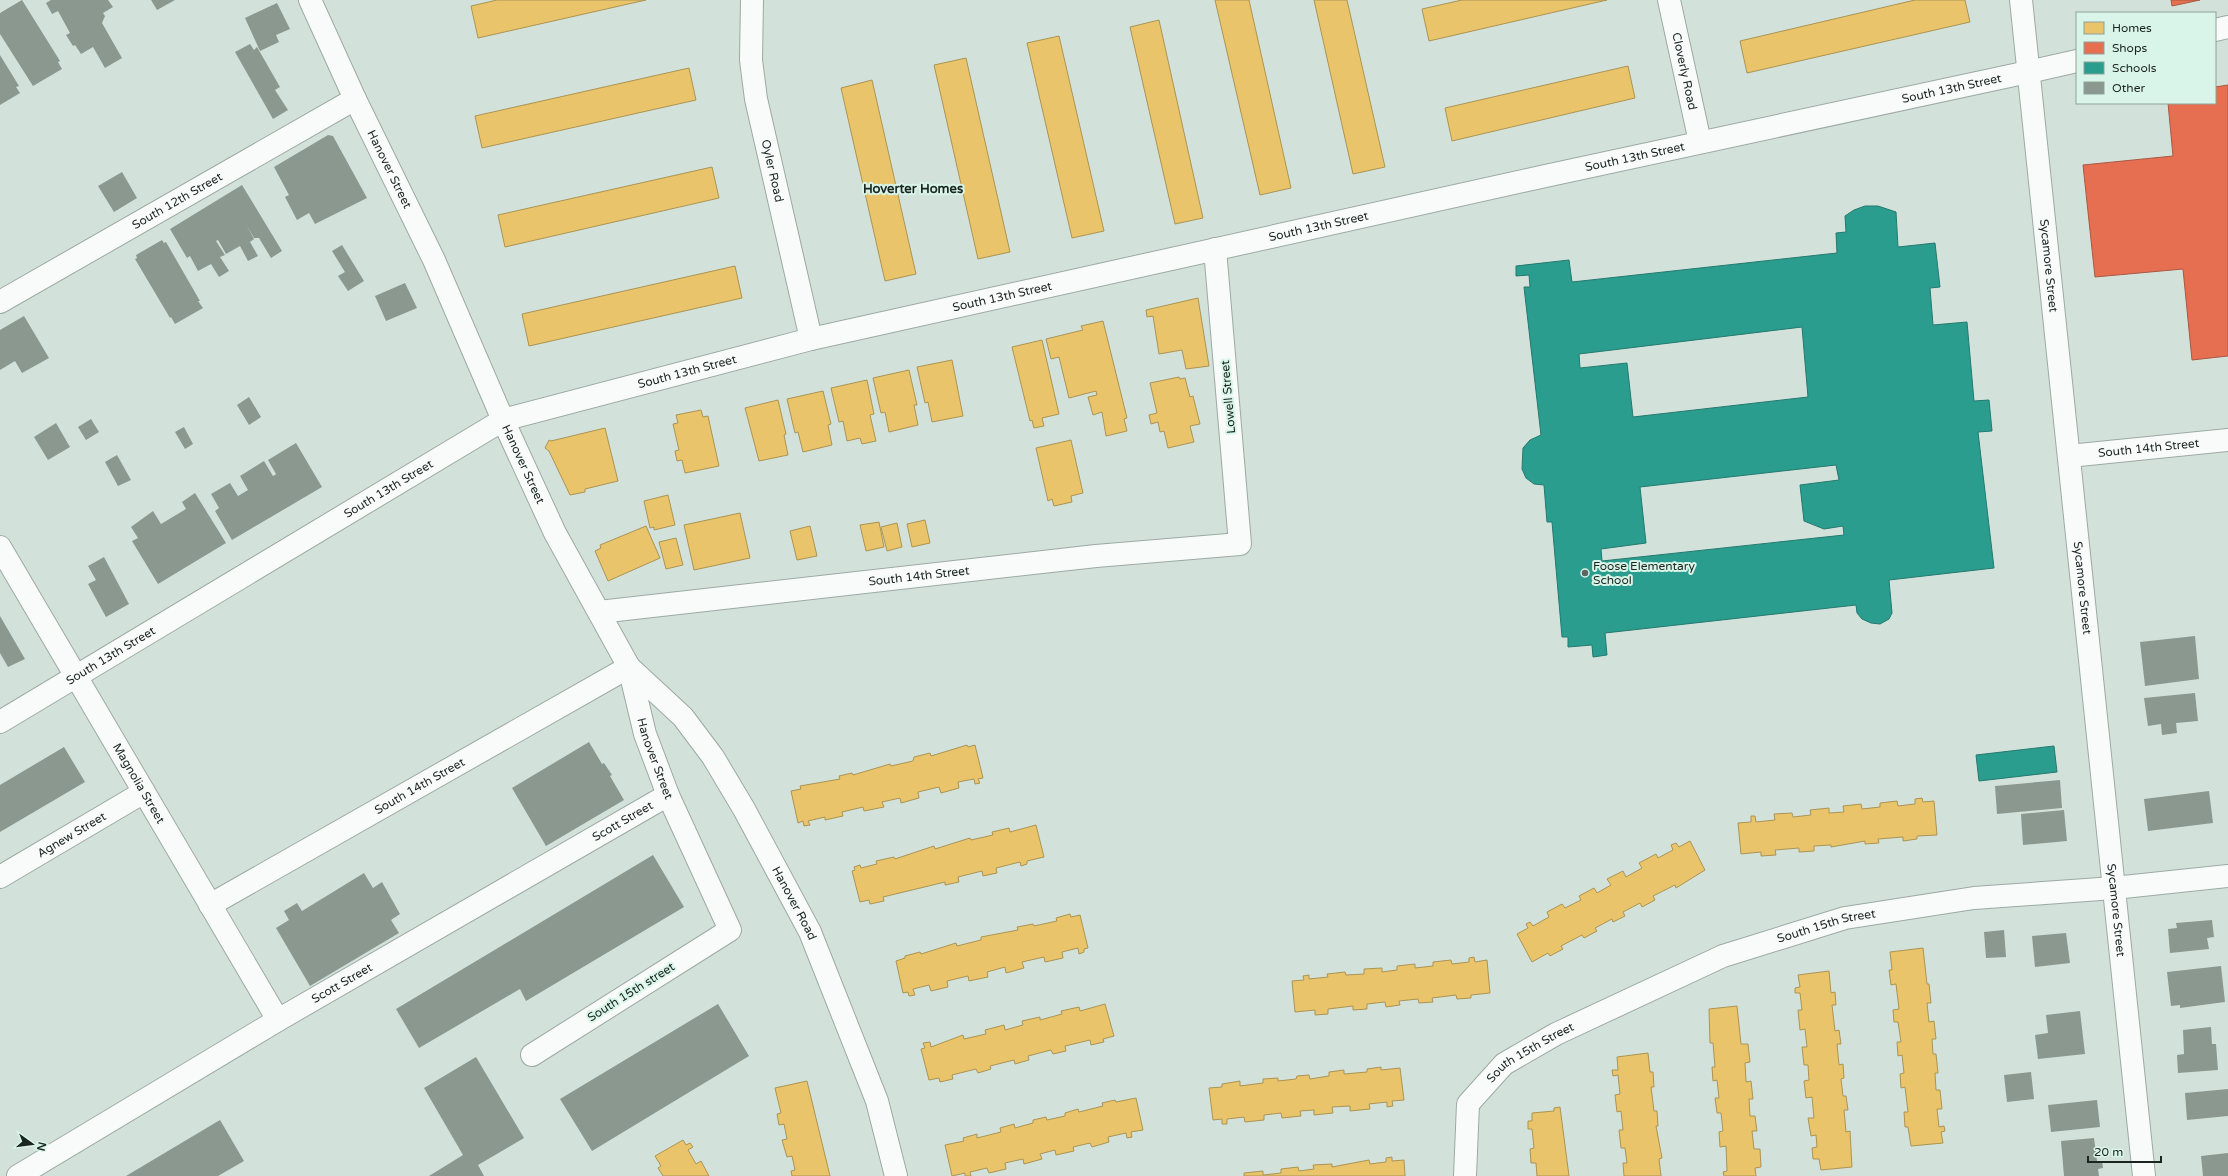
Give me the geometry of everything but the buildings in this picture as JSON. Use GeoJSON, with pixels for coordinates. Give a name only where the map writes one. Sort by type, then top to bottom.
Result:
{"type":"FeatureCollection","features":[{"type":"Feature","properties":{"kind":"street","name":"Hanover Street"},"geometry":{"type":"LineString","coordinates":[[310,0],[355,99],[434,260],[503,420],[555,533],[629,667],[645,734],[668,795],[730,930]]}},
{"type":"Feature","properties":{"kind":"street","name":"Oyler Road"},"geometry":{"type":"LineString","coordinates":[[752,0],[751,60],[756,99],[811,340]]}},
{"type":"Feature","properties":{"kind":"street","name":"Cloverly Road"},"geometry":{"type":"LineString","coordinates":[[1669,0],[1700,142]]}},
{"type":"Feature","properties":{"kind":"street","name":"Sycamore Street"},"geometry":{"type":"LineString","coordinates":[[2021,0],[2144,1176]]}},
{"type":"Feature","properties":{"kind":"street"},"geometry":{"type":"LineString","coordinates":[[2216,30],[2228,27]]}},
{"type":"Feature","properties":{"kind":"street","name":"South 13th Street"},"geometry":{"type":"LineString","coordinates":[[0,722],[503,420],[811,340],[1700,142],[2076,61]]}},
{"type":"Feature","properties":{"kind":"street","name":"South 12th Street"},"geometry":{"type":"LineString","coordinates":[[0,302],[355,99]]}},
{"type":"Feature","properties":{"kind":"street","name":"Lowell Street"},"geometry":{"type":"LineString","coordinates":[[1215,249],[1240,544]]}},
{"type":"Feature","properties":{"kind":"street","name":"South 14th Street"},"geometry":{"type":"LineString","coordinates":[[2069,456],[2228,440]]}},
{"type":"Feature","properties":{"kind":"street","name":"South 14th Street"},"geometry":{"type":"LineString","coordinates":[[598,612],[1096,556],[1240,544]]}},
{"type":"Feature","properties":{"kind":"street","name":"Magnolia Street"},"geometry":{"type":"LineString","coordinates":[[0,547],[278,1020]]}},
{"type":"Feature","properties":{"kind":"street","name":"South 14th Street"},"geometry":{"type":"LineString","coordinates":[[210,905],[629,667]]}},
{"type":"Feature","properties":{"kind":"street","name":"Hanover Road"},"geometry":{"type":"LineString","coordinates":[[629,667],[683,717],[713,757],[744,809],[810,932],[876,1101],[896,1176]]}},
{"type":"Feature","properties":{"kind":"street","name":"Agnew Street"},"geometry":{"type":"LineString","coordinates":[[0,877],[144,792]]}},
{"type":"Feature","properties":{"kind":"street","name":"Scott Street"},"geometry":{"type":"LineString","coordinates":[[18,1176],[278,1020],[668,795]]}},
{"type":"Feature","properties":{"kind":"street","name":"South 15th Street"},"geometry":{"type":"LineString","coordinates":[[1465,1176],[1468,1104],[1504,1064],[1556,1034],[1723,956],[1845,918],[1974,898],[2114,888],[2228,876]]}},
{"type":"Feature","properties":{"kind":"street","name":"South 15th street"},"geometry":{"type":"LineString","coordinates":[[532,1055],[730,930]]}},
{"type":"Feature","properties":{"kind":"place","name":"Foose Elementary School"},"geometry":{"type":"Point","coordinates":[1585,573]}},
{"type":"Feature","properties":{"kind":"district","name":"Hoverter Homes"},"geometry":{"type":"Point","coordinates":[913,189]}}]}
